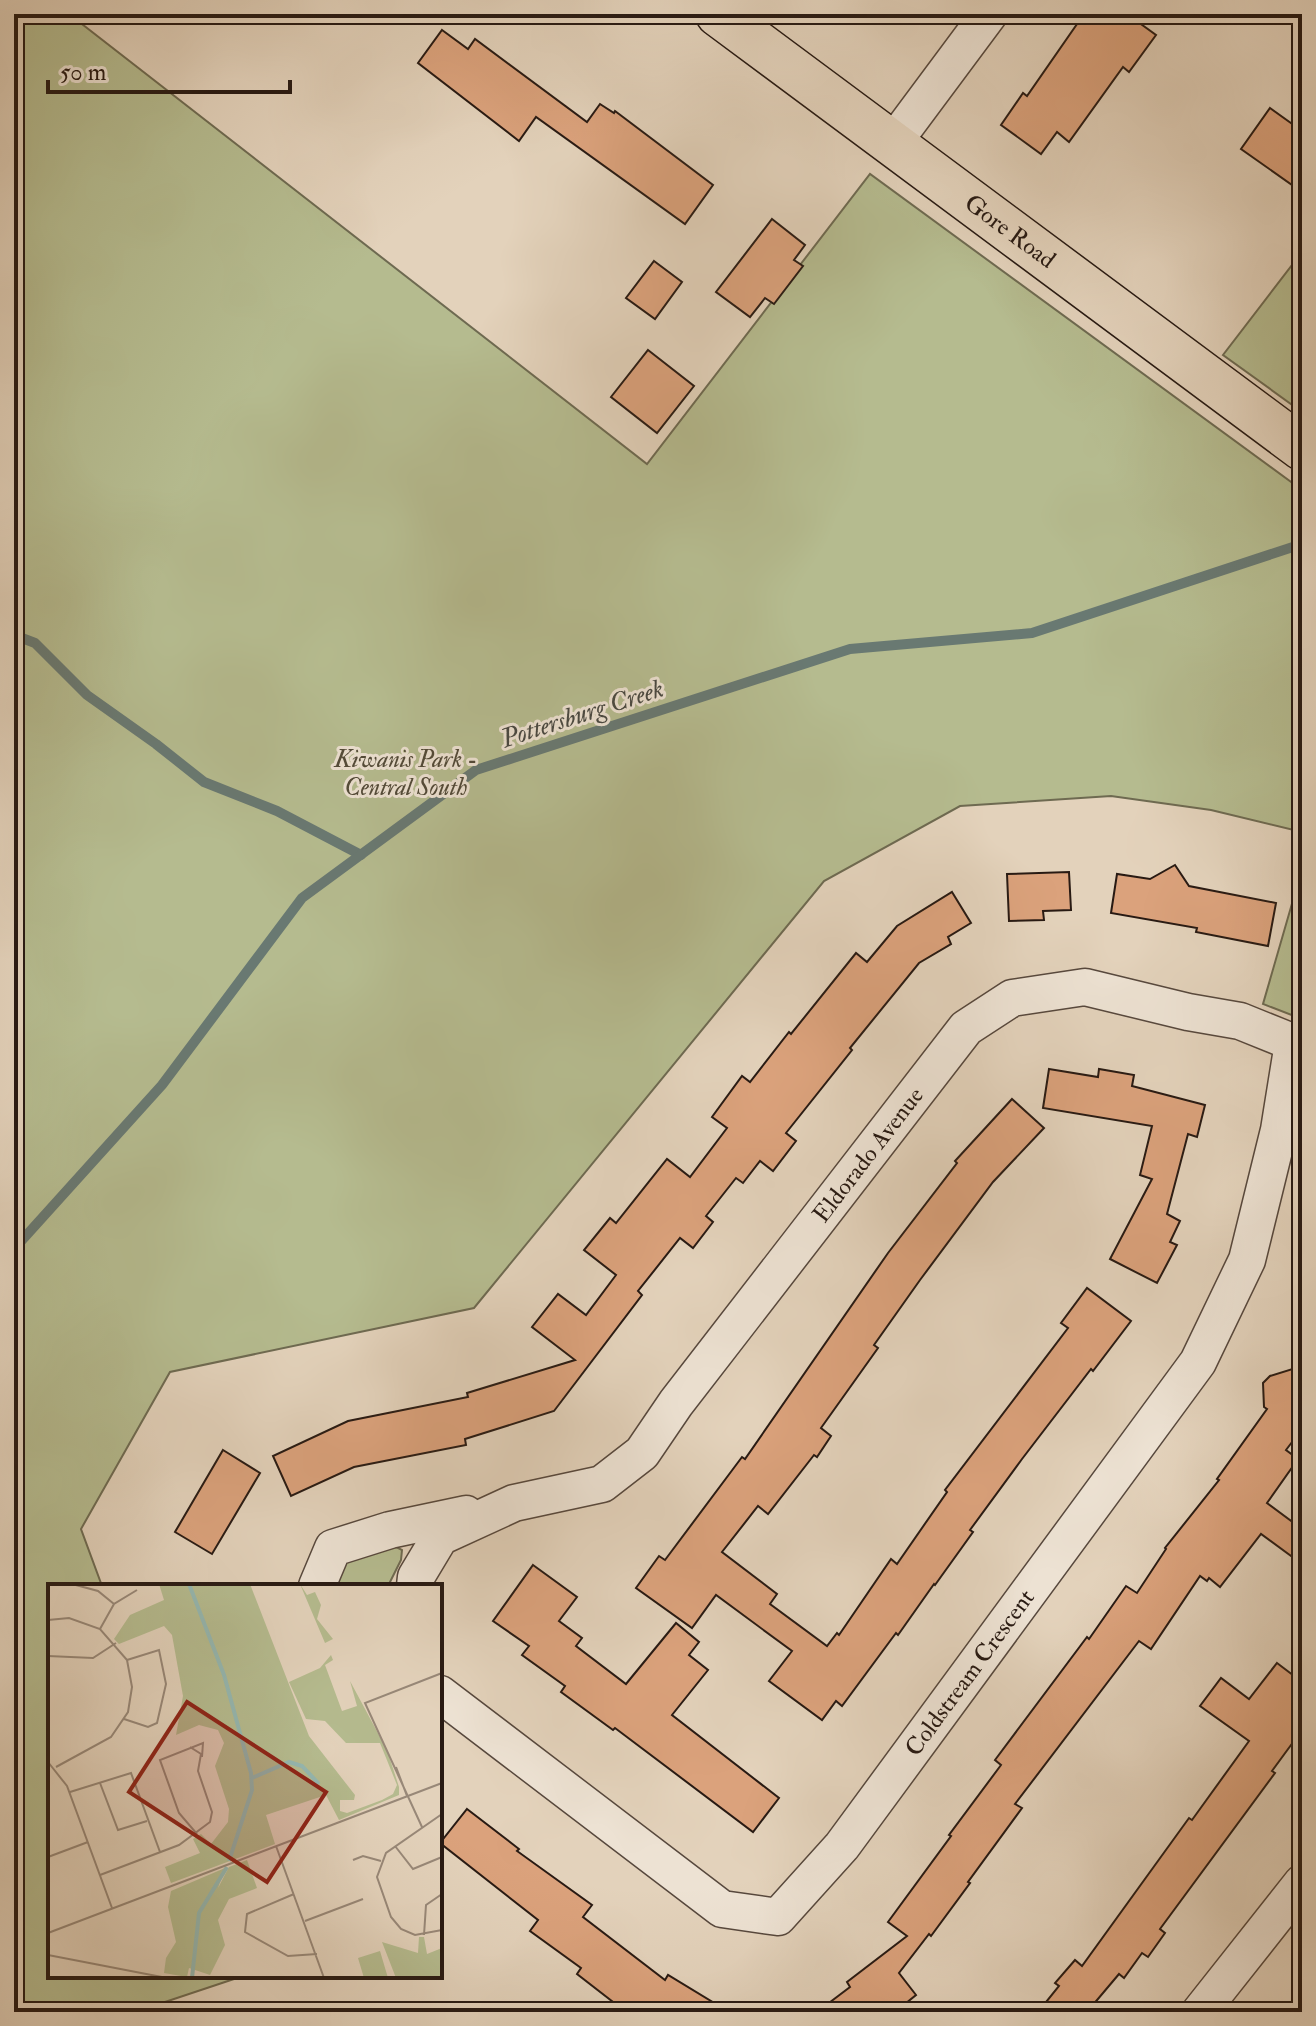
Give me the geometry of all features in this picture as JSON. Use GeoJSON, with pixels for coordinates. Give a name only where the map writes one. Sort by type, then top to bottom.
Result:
{"type":"FeatureCollection","features":[{"type":"Feature","properties":{"kind":"main road","name":"Gore Road"},"geometry":{"type":"LineString","coordinates":[[718,14],[1302,448]]}},
{"type":"Feature","properties":{"kind":"street"},"geometry":{"type":"LineString","coordinates":[[893,143],[989,14]]}},
{"type":"Feature","properties":{"kind":"street","name":"Eldorado Avenue"},"geometry":{"type":"LineString","coordinates":[[318,1584],[333,1548],[390,1530],[602,1484],[642,1453],[686,1391],[966,1028],[1012,998],[1085,987],[1240,1021],[1298,1044]]}},
{"type":"Feature","properties":{"kind":"street","name":"Coldstream Crescent"},"geometry":{"type":"LineString","coordinates":[[442,1695],[722,1909],[778,1917],[842,1846],[1198,1362],[1247,1260],[1298,1044]]}},
{"type":"Feature","properties":{"kind":"street","name":"Eldorado Avenue"},"geometry":{"type":"LineString","coordinates":[[415,1584],[416,1577],[440,1537],[514,1503]]}},
{"type":"Feature","properties":{"kind":"street"},"geometry":{"type":"LineString","coordinates":[[1200,2012],[1302,1883]]}},
{"type":"Feature","properties":{"kind":"green space","name":"Kiwanis Park - Central South"},"geometry":{"type":"Polygon","coordinates":[[[14,14],[69,14],[647,464],[870,174],[1302,490],[1302,832],[1211,810],[1111,796],[960,806],[824,881],[474,1308],[170,1372],[81,1529],[101,1584],[48,1584],[48,1978],[237,1978],[135,2012],[14,2012],[14,14]]]}},
{"type":"Feature","properties":{"kind":"green space"},"geometry":{"type":"Polygon","coordinates":[[[1302,252],[1302,412],[1223,355],[1302,252]]]}},
{"type":"Feature","properties":{"kind":"green space"},"geometry":{"type":"Polygon","coordinates":[[[1302,869],[1302,1019],[1263,1004],[1302,869]]]}},
{"type":"Feature","properties":{"kind":"green space"},"geometry":{"type":"Polygon","coordinates":[[[391,1544],[402,1550],[401,1560],[389,1584],[334,1584],[345,1561],[391,1544]]]}},
{"type":"Feature","properties":{"kind":"building"},"geometry":{"type":"Polygon","coordinates":[[[1084,14],[1127,14],[1156,35],[1129,72],[1123,67],[1069,142],[1057,132],[1041,154],[1001,125],[1023,93],[1027,96],[1084,14]]]}},
{"type":"Feature","properties":{"kind":"building"},"geometry":{"type":"Polygon","coordinates":[[[442,30],[468,49],[475,39],[587,122],[600,104],[615,111],[713,185],[685,224],[536,117],[519,141],[418,63],[442,30]]]}},
{"type":"Feature","properties":{"kind":"building"},"geometry":{"type":"Polygon","coordinates":[[[1270,108],[1302,131],[1302,192],[1241,149],[1270,108]]]}},
{"type":"Feature","properties":{"kind":"building"},"geometry":{"type":"Polygon","coordinates":[[[772,219],[805,245],[794,260],[803,266],[774,304],[765,298],[750,317],[716,292],[772,219]]]}},
{"type":"Feature","properties":{"kind":"building"},"geometry":{"type":"Polygon","coordinates":[[[654,261],[682,282],[655,319],[626,298],[654,261]]]}},
{"type":"Feature","properties":{"kind":"building"},"geometry":{"type":"Polygon","coordinates":[[[648,350],[694,386],[657,433],[611,397],[648,350]]]}},
{"type":"Feature","properties":{"kind":"building"},"geometry":{"type":"Polygon","coordinates":[[[1175,865],[1189,886],[1276,903],[1268,946],[1196,932],[1197,928],[1111,913],[1117,874],[1150,879],[1175,865]]]}},
{"type":"Feature","properties":{"kind":"building"},"geometry":{"type":"Polygon","coordinates":[[[1069,872],[1071,910],[1043,911],[1044,920],[1009,921],[1007,874],[1069,872]]]}},
{"type":"Feature","properties":{"kind":"building"},"geometry":{"type":"Polygon","coordinates":[[[952,892],[971,923],[948,937],[951,944],[919,963],[850,1048],[852,1050],[786,1133],[796,1141],[773,1171],[760,1161],[743,1183],[736,1178],[706,1216],[713,1222],[693,1248],[680,1238],[638,1291],[642,1295],[554,1411],[465,1439],[466,1445],[354,1467],[291,1496],[273,1456],[348,1421],[468,1397],[467,1393],[575,1360],[532,1327],[558,1294],[586,1315],[616,1275],[584,1250],[610,1218],[616,1223],[667,1159],[690,1177],[727,1128],[712,1117],[742,1076],[750,1082],[856,953],[867,962],[897,926],[952,892]]]}},
{"type":"Feature","properties":{"kind":"building"},"geometry":{"type":"Polygon","coordinates":[[[1049,1069],[1098,1077],[1099,1069],[1134,1075],[1132,1086],[1205,1105],[1197,1137],[1188,1134],[1167,1214],[1180,1221],[1170,1242],[1177,1245],[1157,1283],[1110,1259],[1152,1179],[1140,1175],[1152,1126],[1043,1108],[1049,1069]]]}},
{"type":"Feature","properties":{"kind":"building"},"geometry":{"type":"Polygon","coordinates":[[[1012,1099],[1044,1128],[993,1182],[874,1345],[878,1348],[821,1428],[831,1436],[817,1457],[814,1455],[768,1514],[758,1506],[722,1552],[777,1594],[770,1604],[827,1646],[837,1633],[839,1635],[891,1559],[897,1564],[947,1492],[945,1490],[1068,1328],[1061,1323],[1087,1288],[1131,1321],[1022,1459],[898,1635],[896,1633],[842,1706],[836,1701],[822,1720],[769,1681],[792,1651],[716,1595],[692,1628],[636,1588],[659,1556],[665,1560],[742,1457],[745,1459],[888,1253],[957,1163],[955,1161],[1012,1099]]]}},
{"type":"Feature","properties":{"kind":"building"},"geometry":{"type":"Polygon","coordinates":[[[1302,1366],[1302,1429],[1286,1450],[1298,1459],[1267,1503],[1302,1529],[1302,1564],[1261,1534],[1220,1587],[1209,1578],[1207,1581],[1200,1576],[1151,1649],[1139,1641],[1015,1804],[1022,1808],[931,1936],[929,1934],[899,1973],[916,1995],[895,2012],[817,2012],[850,1987],[847,1982],[907,1936],[888,1922],[1001,1765],[995,1760],[1126,1586],[1137,1593],[1165,1548],[1219,1480],[1267,1409],[1264,1407],[1263,1383],[1270,1376],[1302,1366]]]}},
{"type":"Feature","properties":{"kind":"building"},"geometry":{"type":"Polygon","coordinates":[[[223,1450],[260,1473],[212,1554],[175,1532],[223,1450]]]}},
{"type":"Feature","properties":{"kind":"building"},"geometry":{"type":"Polygon","coordinates":[[[533,1565],[577,1597],[559,1621],[582,1638],[576,1646],[626,1684],[676,1623],[699,1642],[689,1655],[708,1670],[672,1715],[779,1798],[753,1832],[615,1728],[613,1730],[561,1692],[565,1686],[522,1655],[529,1646],[493,1621],[533,1565]]]}},
{"type":"Feature","properties":{"kind":"building"},"geometry":{"type":"Polygon","coordinates":[[[1277,1663],[1302,1682],[1302,1730],[1272,1771],[1275,1773],[1160,1929],[1165,1933],[1148,1957],[1142,1953],[1124,1978],[1119,1974],[1087,2012],[1038,2012],[1059,1986],[1055,1983],[1075,1960],[1082,1966],[1249,1741],[1200,1706],[1221,1678],[1249,1699],[1277,1663]]]}},
{"type":"Feature","properties":{"kind":"building"},"geometry":{"type":"Polygon","coordinates":[[[467,1809],[519,1849],[517,1851],[592,1905],[583,1917],[665,1980],[668,1975],[729,2012],[626,2012],[577,1974],[581,1968],[530,1931],[538,1920],[442,1845],[467,1809]]]}},
{"type":"Feature","properties":{"kind":"waterway","name":"Pottersburg Creek"},"geometry":{"type":"LineString","coordinates":[[14,1249],[162,1085],[302,898],[476,770],[850,649],[1032,633],[1302,544]]}},
{"type":"Feature","properties":{"kind":"waterway"},"geometry":{"type":"LineString","coordinates":[[14,635],[35,643],[87,695],[204,782],[277,811],[361,855]]}}]}
